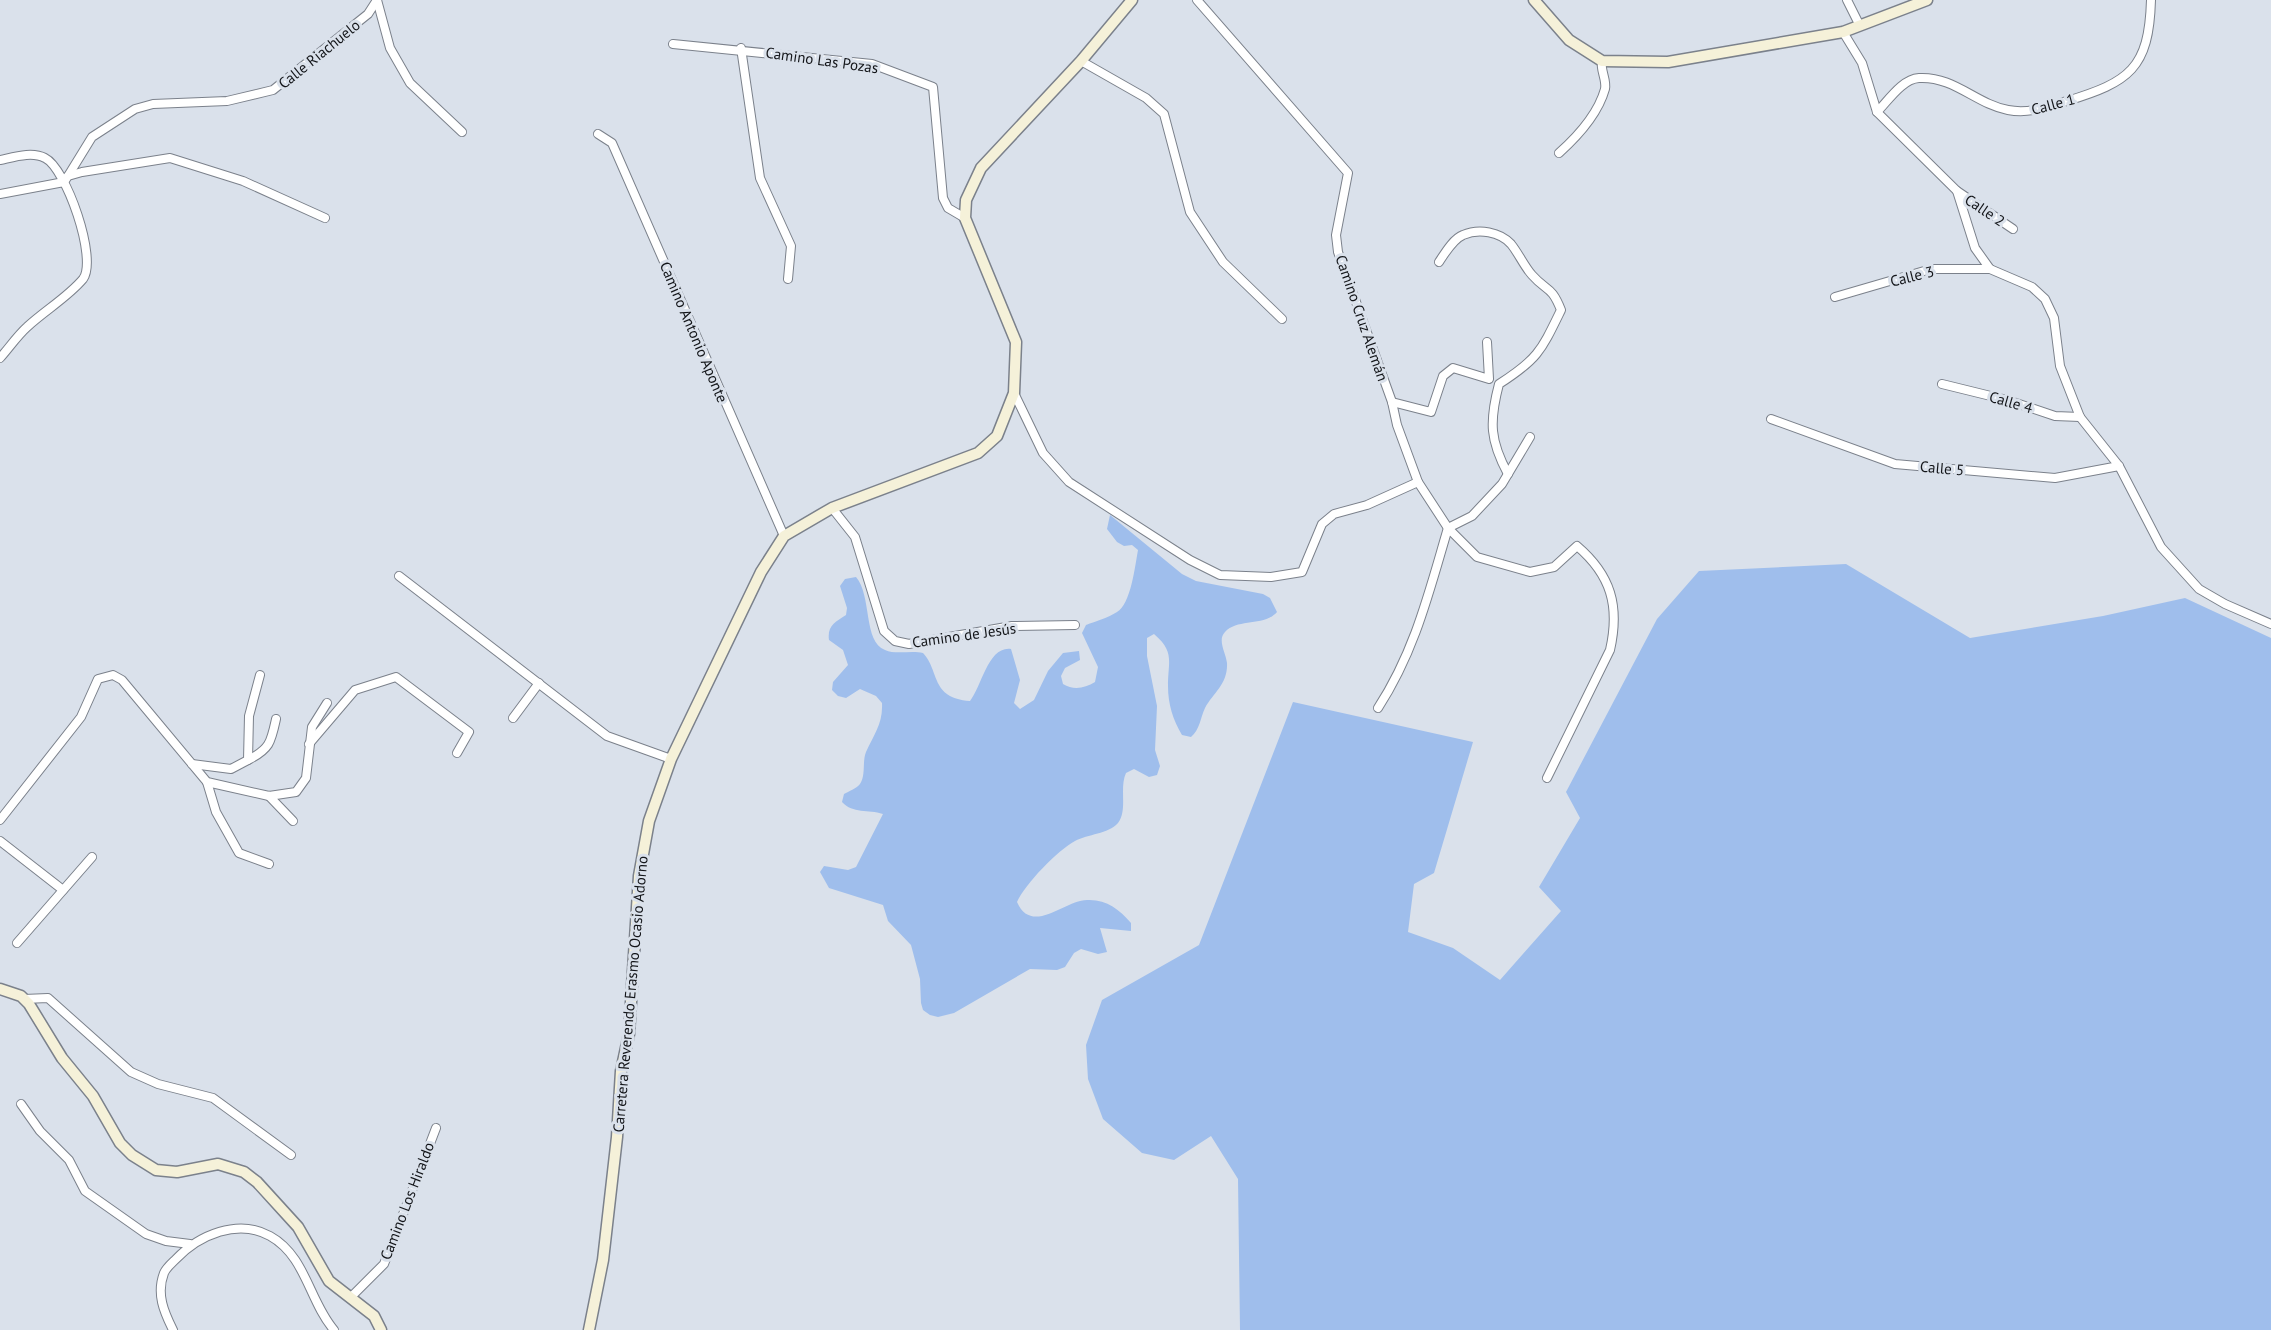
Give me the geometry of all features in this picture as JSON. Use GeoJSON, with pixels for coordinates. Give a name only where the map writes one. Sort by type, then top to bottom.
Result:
{"type":"FeatureCollection","features":[{"type":"Feature","properties":{"kind":"street"},"geometry":{"type":"LineString","coordinates":[[377,0],[390,48],[410,83],[462,132]]}},
{"type":"Feature","properties":{"kind":"street","name":"Calle Riachuelo"},"geometry":{"type":"LineString","coordinates":[[66,179],[92,137],[135,109],[153,105],[227,100],[273,90],[368,14],[377,0]]}},
{"type":"Feature","properties":{"kind":"street"},"geometry":{"type":"LineString","coordinates":[[965,218],[966,200],[981,168],[1081,61],[1132,0]]}},
{"type":"Feature","properties":{"kind":"street","name":"Camino Cruz Alemán"},"geometry":{"type":"LineString","coordinates":[[1197,0],[1348,173],[1336,235],[1338,252],[1418,482],[1448,528],[1477,557],[1530,572],[1554,567],[1577,546],[1594,561],[1607,582],[1615,628],[1610,650],[1547,778]]}},
{"type":"Feature","properties":{"kind":"street"},"geometry":{"type":"LineString","coordinates":[[1534,0],[1569,40],[1602,61],[1668,62],[1843,32],[1927,0]]}},
{"type":"Feature","properties":{"kind":"street"},"geometry":{"type":"LineString","coordinates":[[1847,0],[1860,26]]}},
{"type":"Feature","properties":{"kind":"street","name":"Calle 1"},"geometry":{"type":"LineString","coordinates":[[1878,112],[1903,85],[1919,77],[1944,81],[1991,106],[2023,112],[2099,91],[2126,77],[2138,62],[2150,26],[2151,0]]}},
{"type":"Feature","properties":{"kind":"street"},"geometry":{"type":"LineString","coordinates":[[1843,32],[1862,63],[1878,112]]}},
{"type":"Feature","properties":{"kind":"street","name":"Camino Las Pozas"},"geometry":{"type":"LineString","coordinates":[[673,44],[741,48],[872,64],[933,87],[943,198],[948,208],[965,218]]}},
{"type":"Feature","properties":{"kind":"street"},"geometry":{"type":"LineString","coordinates":[[741,48],[760,178],[791,246],[788,279]]}},
{"type":"Feature","properties":{"kind":"street"},"geometry":{"type":"LineString","coordinates":[[1081,61],[1146,98],[1164,114],[1190,212],[1223,262],[1282,319]]}},
{"type":"Feature","properties":{"kind":"street"},"geometry":{"type":"LineString","coordinates":[[1559,153],[1577,136],[1599,102],[1606,87],[1602,61]]}},
{"type":"Feature","properties":{"kind":"street","name":"Calle 2"},"geometry":{"type":"LineString","coordinates":[[1878,112],[1957,191],[2013,229]]}},
{"type":"Feature","properties":{"kind":"street","name":"Camino Antonio Aponte"},"geometry":{"type":"LineString","coordinates":[[598,134],[612,143],[784,536]]}},
{"type":"Feature","properties":{"kind":"street"},"geometry":{"type":"LineString","coordinates":[[0,159],[28,155],[44,157],[57,166],[66,179],[86,240],[88,259],[84,278],[28,326],[0,358]]}},
{"type":"Feature","properties":{"kind":"street"},"geometry":{"type":"LineString","coordinates":[[0,194],[170,158],[243,181],[325,218]]}},
{"type":"Feature","properties":{"kind":"street"},"geometry":{"type":"LineString","coordinates":[[1957,191],[1975,248],[1990,269],[2032,287],[2045,299],[2054,318],[2060,366],[2080,417],[2119,466],[2161,547],[2190,581],[2225,604],[2271,624]]}},
{"type":"Feature","properties":{"kind":"street","name":"Carretera Reverendo Erasmo Ocasio Adorno"},"geometry":{"type":"LineString","coordinates":[[589,1330],[603,1260],[617,1137],[621,1071],[628,1034],[639,876],[649,821],[671,759],[761,572],[784,536],[832,508],[978,453],[997,436],[1014,393],[1016,342],[965,218]]}},
{"type":"Feature","properties":{"kind":"street"},"geometry":{"type":"LineString","coordinates":[[1439,262],[1448,248],[1463,235],[1484,232],[1499,234],[1510,244],[1533,276],[1553,292],[1561,310],[1539,354],[1499,384],[1491,428],[1497,453],[1508,474]]}},
{"type":"Feature","properties":{"kind":"street","name":"Calle 3"},"geometry":{"type":"LineString","coordinates":[[1835,297],[1931,269],[1990,269]]}},
{"type":"Feature","properties":{"kind":"street"},"geometry":{"type":"LineString","coordinates":[[1392,402],[1431,412],[1443,376],[1453,368],[1489,379],[1487,342]]}},
{"type":"Feature","properties":{"kind":"street","name":"Calle 4"},"geometry":{"type":"LineString","coordinates":[[1942,384],[2007,400],[2055,416],[2080,417]]}},
{"type":"Feature","properties":{"kind":"street"},"geometry":{"type":"LineString","coordinates":[[1014,393],[1043,453],[1069,482],[1190,560],[1220,575],[1270,577],[1302,572],[1322,524],[1334,514],[1366,505],[1418,482]]}},
{"type":"Feature","properties":{"kind":"street","name":"Calle 5"},"geometry":{"type":"LineString","coordinates":[[1771,419],[1895,464],[2055,478],[2119,466]]}},
{"type":"Feature","properties":{"kind":"street"},"geometry":{"type":"LineString","coordinates":[[1378,708],[1399,675],[1416,634],[1448,528],[1472,516],[1508,474],[1530,438]]}},
{"type":"Feature","properties":{"kind":"street","name":"Camino de Jesús"},"geometry":{"type":"LineString","coordinates":[[832,508],[855,537],[884,631],[895,641],[909,644],[1012,626],[1075,625]]}},
{"type":"Feature","properties":{"kind":"street"},"geometry":{"type":"LineString","coordinates":[[399,576],[607,736],[671,759]]}},
{"type":"Feature","properties":{"kind":"street"},"geometry":{"type":"LineString","coordinates":[[0,820],[81,717],[98,679],[105,675],[112,675],[122,680],[207,782],[216,812],[239,853],[268,864]]}},
{"type":"Feature","properties":{"kind":"street"},"geometry":{"type":"LineString","coordinates":[[248,760],[249,716],[260,675]]}},
{"type":"Feature","properties":{"kind":"street"},"geometry":{"type":"LineString","coordinates":[[308,746],[356,690],[396,676],[469,732],[457,753]]}},
{"type":"Feature","properties":{"kind":"street"},"geometry":{"type":"LineString","coordinates":[[513,718],[539,683]]}},
{"type":"Feature","properties":{"kind":"street"},"geometry":{"type":"LineString","coordinates":[[207,782],[268,796],[296,792],[306,778],[308,746],[312,728],[327,702]]}},
{"type":"Feature","properties":{"kind":"street"},"geometry":{"type":"LineString","coordinates":[[192,764],[231,769],[263,753],[272,740],[276,719]]}},
{"type":"Feature","properties":{"kind":"street"},"geometry":{"type":"LineString","coordinates":[[268,796],[293,821]]}},
{"type":"Feature","properties":{"kind":"street"},"geometry":{"type":"LineString","coordinates":[[0,841],[63,890]]}},
{"type":"Feature","properties":{"kind":"street"},"geometry":{"type":"LineString","coordinates":[[17,943],[92,857]]}},
{"type":"Feature","properties":{"kind":"street"},"geometry":{"type":"LineString","coordinates":[[0,989],[24,999],[48,998],[131,1072],[158,1084],[213,1098],[291,1155]]}},
{"type":"Feature","properties":{"kind":"street"},"geometry":{"type":"LineString","coordinates":[[24,999],[62,1058],[93,1096],[120,1143],[132,1155],[156,1170],[177,1172],[218,1164],[244,1172],[258,1182],[298,1227],[320,1270],[350,1298],[374,1316],[381,1330]]}},
{"type":"Feature","properties":{"kind":"street"},"geometry":{"type":"LineString","coordinates":[[21,1104],[40,1131],[69,1160],[85,1191],[146,1234],[166,1241],[190,1244]]}},
{"type":"Feature","properties":{"kind":"street","name":"Camino Los Hiraldo"},"geometry":{"type":"LineString","coordinates":[[350,1298],[384,1264],[436,1128]]}},
{"type":"Feature","properties":{"kind":"street"},"geometry":{"type":"LineString","coordinates":[[173,1330],[162,1306],[160,1290],[165,1271],[190,1244],[230,1228],[249,1228],[271,1236],[291,1254],[334,1330]]}},
{"type":"Feature","properties":{"kind":"shaded area"},"geometry":{"type":"Polygon","coordinates":[[[1110,515],[1182,574],[1196,581],[1263,594],[1270,598],[1277,612],[1272,617],[1237,625],[1225,632],[1222,643],[1227,663],[1225,677],[1205,708],[1198,727],[1191,737],[1182,735],[1172,712],[1168,693],[1168,652],[1161,640],[1154,634],[1147,638],[1147,656],[1157,706],[1155,750],[1160,766],[1157,775],[1149,777],[1134,769],[1126,773],[1122,812],[1118,823],[1114,827],[1068,845],[1034,877],[1017,902],[1023,912],[1031,916],[1040,916],[1078,901],[1100,901],[1122,913],[1131,923],[1131,931],[1100,928],[1107,952],[1098,954],[1081,949],[1074,953],[1065,967],[1057,970],[1030,969],[954,1013],[938,1017],[930,1015],[923,1010],[921,1003],[920,979],[911,945],[888,921],[883,905],[829,888],[820,872],[824,866],[848,870],[856,867],[883,814],[856,810],[842,802],[844,794],[857,787],[862,780],[866,752],[879,723],[882,703],[876,696],[860,689],[846,698],[838,696],[832,690],[833,682],[848,665],[843,650],[829,640],[829,631],[835,622],[846,615],[847,608],[840,586],[845,579],[856,577],[864,595],[873,638],[878,645],[889,651],[923,653],[942,689],[957,699],[970,701],[991,660],[1003,650],[1011,649],[1020,680],[1014,703],[1020,709],[1034,700],[1048,671],[1063,653],[1079,651],[1080,660],[1065,668],[1061,676],[1063,684],[1079,688],[1095,682],[1098,667],[1082,633],[1086,625],[1110,616],[1122,608],[1132,584],[1138,550],[1132,545],[1124,546],[1117,542],[1107,529],[1110,515]]]}},
{"type":"Feature","properties":{"kind":"shaded area"},"geometry":{"type":"Polygon","coordinates":[[[1846,564],[1970,638],[2103,616],[2185,598],[2271,638],[2271,1330],[1240,1330],[1238,1179],[1211,1136],[1174,1160],[1142,1153],[1103,1119],[1088,1079],[1086,1045],[1102,1000],[1199,945],[1293,702],[1473,742],[1434,873],[1414,884],[1408,932],[1453,948],[1500,980],[1561,911],[1539,887],[1580,818],[1566,792],[1657,619],[1699,571],[1846,564]]]}}]}
